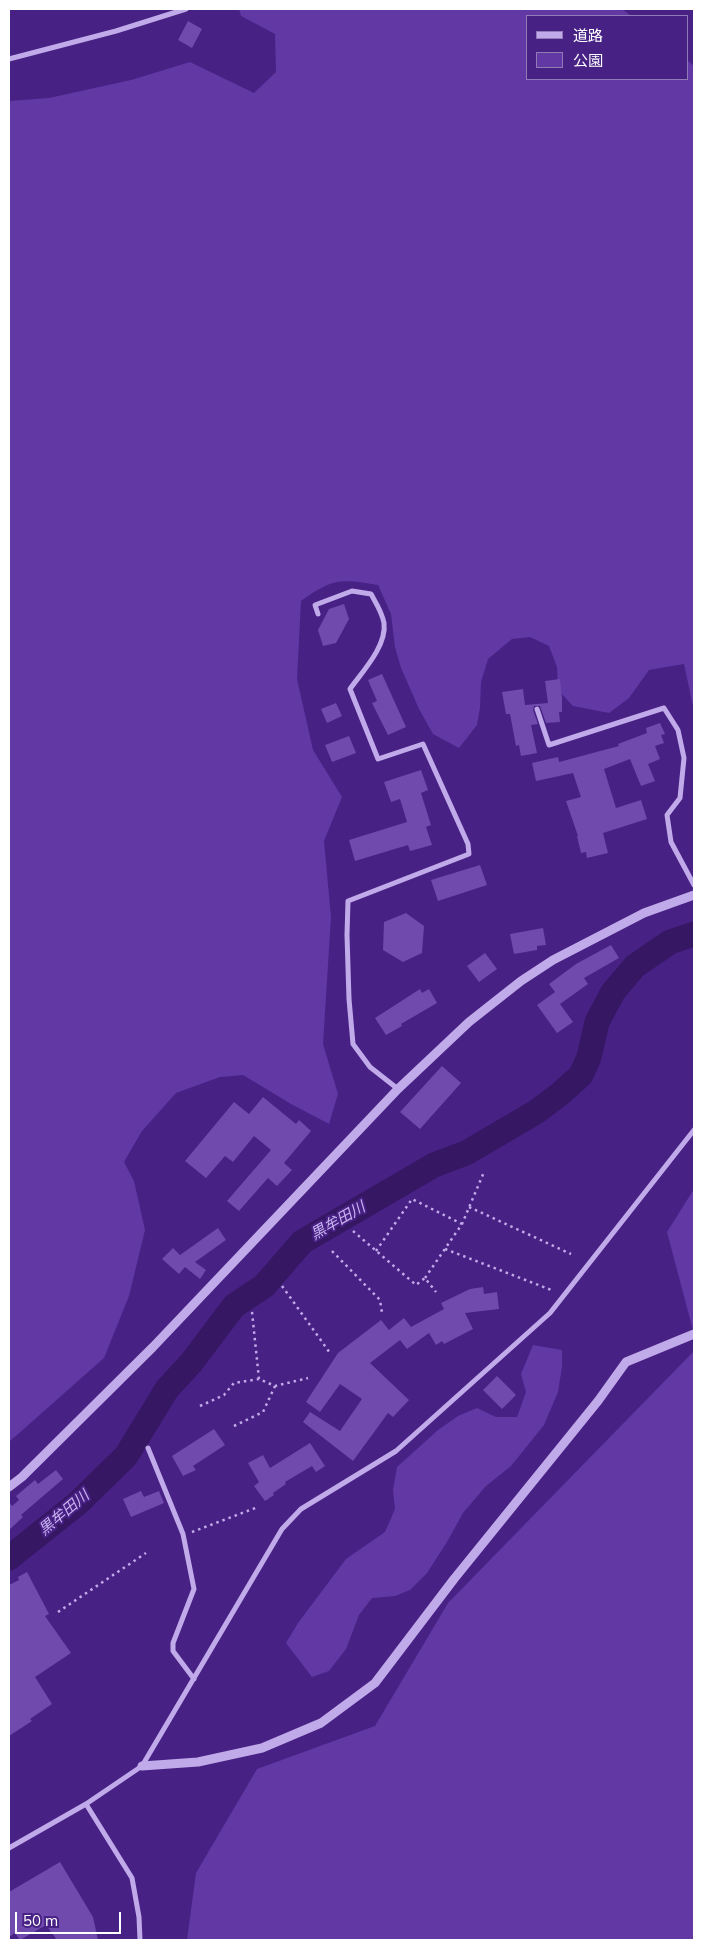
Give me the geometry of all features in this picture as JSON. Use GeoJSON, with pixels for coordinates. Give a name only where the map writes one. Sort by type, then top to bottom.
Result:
{"type":"FeatureCollection","features":[{"type":"Feature","properties":{"kind":"street"},"geometry":{"type":"LineString","coordinates":[[9,59],[116,31],[186,9]]}},
{"type":"Feature","properties":{"kind":"street"},"geometry":{"type":"LineString","coordinates":[[318,614],[315,605],[352,592],[371,594],[384,623],[384,634],[374,657],[350,689],[378,759],[423,744],[468,844],[469,854],[348,901],[347,953],[353,1044],[370,1066],[398,1089]]}},
{"type":"Feature","properties":{"kind":"street"},"geometry":{"type":"LineString","coordinates":[[537,709],[549,745],[664,708],[678,730],[684,758],[680,798],[667,815],[671,842],[694,885]]}},
{"type":"Feature","properties":{"kind":"street"},"geometry":{"type":"LineString","coordinates":[[9,1487],[22,1477],[153,1347],[398,1089],[469,1022],[521,981],[553,960],[644,913],[694,895]]}},
{"type":"Feature","properties":{"kind":"street"},"geometry":{"type":"LineString","coordinates":[[9,1848],[86,1804],[142,1766],[282,1529],[301,1509],[396,1451],[550,1313],[694,1130]]}},
{"type":"Feature","properties":{"kind":"street"},"geometry":{"type":"LineString","coordinates":[[142,1766],[198,1762],[262,1748],[321,1723],[375,1683],[454,1579],[598,1401],[626,1362],[694,1334]]}},
{"type":"Feature","properties":{"kind":"street"},"geometry":{"type":"LineString","coordinates":[[148,1448],[183,1534],[187,1552],[194,1589],[174,1643],[174,1651],[194,1680]]}},
{"type":"Feature","properties":{"kind":"street"},"geometry":{"type":"LineString","coordinates":[[86,1804],[132,1878],[139,1917],[140,1940]]}},
{"type":"Feature","properties":{"kind":"path"},"geometry":{"type":"LineString","coordinates":[[353,1231],[416,1285],[425,1278],[462,1224],[484,1172]]}},
{"type":"Feature","properties":{"kind":"path"},"geometry":{"type":"LineString","coordinates":[[376,1251],[412,1199],[462,1224]]}},
{"type":"Feature","properties":{"kind":"path"},"geometry":{"type":"LineString","coordinates":[[469,1207],[572,1254]]}},
{"type":"Feature","properties":{"kind":"path"},"geometry":{"type":"LineString","coordinates":[[444,1249],[554,1291]]}},
{"type":"Feature","properties":{"kind":"path"},"geometry":{"type":"LineString","coordinates":[[332,1251],[380,1300],[382,1313]]}},
{"type":"Feature","properties":{"kind":"path"},"geometry":{"type":"LineString","coordinates":[[425,1278],[436,1292]]}},
{"type":"Feature","properties":{"kind":"path"},"geometry":{"type":"LineString","coordinates":[[282,1286],[330,1353]]}},
{"type":"Feature","properties":{"kind":"path"},"geometry":{"type":"LineString","coordinates":[[252,1312],[259,1379]]}},
{"type":"Feature","properties":{"kind":"path"},"geometry":{"type":"LineString","coordinates":[[200,1406],[224,1395],[234,1383],[259,1379],[275,1386],[308,1378]]}},
{"type":"Feature","properties":{"kind":"path"},"geometry":{"type":"LineString","coordinates":[[234,1426],[263,1412],[275,1386]]}},
{"type":"Feature","properties":{"kind":"path"},"geometry":{"type":"LineString","coordinates":[[192,1532],[258,1507]]}},
{"type":"Feature","properties":{"kind":"path"},"geometry":{"type":"LineString","coordinates":[[58,1612],[146,1553]]}},
{"type":"Feature","properties":{"kind":"green space"},"geometry":{"type":"Polygon","coordinates":[[[239,9],[622,9],[630,15],[526,15],[526,80],[688,80],[688,61],[694,66],[694,711],[684,664],[649,670],[629,698],[609,713],[573,706],[558,690],[557,667],[549,646],[530,637],[512,639],[488,659],[481,682],[477,725],[459,748],[433,734],[419,709],[401,668],[395,647],[391,614],[378,585],[345,581],[337,582],[321,588],[301,601],[297,679],[313,750],[342,797],[324,841],[331,917],[323,1044],[338,1094],[329,1124],[243,1075],[220,1077],[176,1093],[142,1131],[124,1162],[134,1181],[145,1230],[129,1296],[104,1358],[9,1442],[9,101],[49,98],[131,80],[190,62],[254,93],[276,72],[275,34],[241,16],[239,9]]]}},
{"type":"Feature","properties":{"kind":"green space"},"geometry":{"type":"Polygon","coordinates":[[[694,1189],[694,1334],[667,1232],[694,1189]]]}},
{"type":"Feature","properties":{"kind":"green space"},"geometry":{"type":"Polygon","coordinates":[[[533,1345],[562,1350],[562,1367],[558,1392],[544,1425],[511,1466],[486,1486],[463,1513],[427,1573],[410,1590],[395,1596],[372,1598],[359,1615],[346,1649],[329,1671],[312,1677],[286,1643],[298,1623],[346,1559],[385,1532],[395,1509],[393,1490],[397,1467],[438,1430],[458,1416],[477,1408],[496,1417],[517,1417],[526,1392],[521,1374],[533,1345]]]}},
{"type":"Feature","properties":{"kind":"green space"},"geometry":{"type":"Polygon","coordinates":[[[694,1351],[694,1940],[187,1940],[196,1873],[257,1769],[375,1726],[448,1603],[694,1351]]]}},
{"type":"Feature","properties":{"kind":"building"},"geometry":{"type":"Polygon","coordinates":[[[188,21],[202,29],[192,48],[178,40],[188,21]]]}},
{"type":"Feature","properties":{"kind":"building"},"geometry":{"type":"Polygon","coordinates":[[[344,604],[349,619],[336,643],[323,646],[318,630],[329,609],[344,604]]]}},
{"type":"Feature","properties":{"kind":"building"},"geometry":{"type":"Polygon","coordinates":[[[382,674],[406,727],[388,735],[372,703],[377,701],[368,680],[382,674]]]}},
{"type":"Feature","properties":{"kind":"building"},"geometry":{"type":"Polygon","coordinates":[[[560,679],[562,712],[559,712],[560,722],[546,723],[540,706],[534,706],[533,710],[538,724],[531,725],[537,753],[521,756],[519,745],[516,746],[510,714],[506,714],[502,692],[523,689],[525,705],[548,703],[545,681],[560,679]]]}},
{"type":"Feature","properties":{"kind":"building"},"geometry":{"type":"Polygon","coordinates":[[[336,703],[342,716],[327,723],[321,709],[336,703]]]}},
{"type":"Feature","properties":{"kind":"building"},"geometry":{"type":"Polygon","coordinates":[[[660,723],[665,734],[661,735],[664,743],[655,746],[660,759],[648,764],[655,781],[641,786],[630,759],[604,769],[616,808],[641,800],[647,819],[603,833],[608,853],[587,858],[586,852],[581,853],[578,836],[566,801],[581,797],[573,773],[536,781],[532,763],[558,757],[559,762],[619,746],[618,744],[647,733],[646,728],[660,723]]]}},
{"type":"Feature","properties":{"kind":"building"},"geometry":{"type":"Polygon","coordinates":[[[349,736],[356,753],[332,762],[325,745],[349,736]]]}},
{"type":"Feature","properties":{"kind":"building"},"geometry":{"type":"Polygon","coordinates":[[[421,770],[428,790],[421,793],[431,825],[426,827],[432,845],[410,851],[408,845],[355,861],[349,840],[407,822],[400,799],[391,802],[384,782],[421,770]]]}},
{"type":"Feature","properties":{"kind":"building"},"geometry":{"type":"Polygon","coordinates":[[[480,865],[487,885],[438,901],[431,880],[480,865]]]}},
{"type":"Feature","properties":{"kind":"building"},"geometry":{"type":"Polygon","coordinates":[[[406,913],[424,926],[422,953],[403,962],[383,950],[384,922],[406,913]]]}},
{"type":"Feature","properties":{"kind":"building"},"geometry":{"type":"Polygon","coordinates":[[[543,928],[546,945],[537,946],[537,950],[514,954],[510,934],[543,928]]]}},
{"type":"Feature","properties":{"kind":"building"},"geometry":{"type":"Polygon","coordinates":[[[611,945],[619,958],[584,978],[588,984],[560,1004],[573,1022],[557,1033],[537,1005],[555,992],[549,984],[576,964],[611,945]]]}},
{"type":"Feature","properties":{"kind":"building"},"geometry":{"type":"Polygon","coordinates":[[[485,953],[497,969],[479,982],[467,966],[485,953]]]}},
{"type":"Feature","properties":{"kind":"building"},"geometry":{"type":"Polygon","coordinates":[[[420,989],[422,993],[429,989],[437,1003],[386,1035],[375,1018],[420,989]]]}},
{"type":"Feature","properties":{"kind":"building"},"geometry":{"type":"Polygon","coordinates":[[[442,1066],[461,1083],[420,1129],[400,1112],[442,1066]]]}},
{"type":"Feature","properties":{"kind":"building"},"geometry":{"type":"Polygon","coordinates":[[[263,1097],[296,1124],[299,1120],[311,1131],[284,1163],[292,1170],[277,1186],[268,1178],[239,1211],[227,1201],[271,1150],[254,1136],[233,1162],[225,1156],[206,1178],[185,1161],[234,1102],[249,1114],[263,1097]]]}},
{"type":"Feature","properties":{"kind":"building"},"geometry":{"type":"Polygon","coordinates":[[[218,1228],[226,1240],[195,1262],[206,1270],[200,1279],[185,1267],[179,1274],[162,1259],[173,1248],[180,1255],[218,1228]]]}},
{"type":"Feature","properties":{"kind":"building"},"geometry":{"type":"Polygon","coordinates":[[[483,1287],[484,1294],[497,1292],[499,1309],[465,1313],[473,1329],[444,1344],[442,1341],[436,1345],[429,1333],[407,1349],[400,1340],[370,1363],[409,1400],[393,1417],[388,1413],[353,1461],[303,1422],[310,1412],[340,1431],[362,1399],[340,1384],[320,1412],[306,1402],[338,1353],[381,1320],[389,1330],[404,1318],[411,1327],[444,1309],[441,1303],[470,1289],[483,1287]]]}},
{"type":"Feature","properties":{"kind":"building"},"geometry":{"type":"Polygon","coordinates":[[[497,1376],[516,1395],[502,1409],[483,1390],[497,1376]]]}},
{"type":"Feature","properties":{"kind":"building"},"geometry":{"type":"Polygon","coordinates":[[[214,1429],[225,1445],[193,1466],[196,1470],[183,1476],[172,1456],[214,1429]]]}},
{"type":"Feature","properties":{"kind":"building"},"geometry":{"type":"Polygon","coordinates":[[[310,1443],[325,1466],[316,1472],[312,1466],[285,1482],[286,1484],[265,1501],[254,1486],[259,1482],[248,1463],[263,1455],[270,1468],[310,1443]]]}},
{"type":"Feature","properties":{"kind":"building"},"geometry":{"type":"Polygon","coordinates":[[[56,1470],[63,1479],[21,1515],[23,1517],[9,1530],[9,1502],[12,1506],[19,1500],[16,1496],[35,1480],[38,1484],[56,1470]]]}},
{"type":"Feature","properties":{"kind":"building"},"geometry":{"type":"Polygon","coordinates":[[[141,1491],[144,1497],[159,1491],[164,1503],[131,1517],[123,1499],[141,1491]]]}},
{"type":"Feature","properties":{"kind":"building"},"geometry":{"type":"Polygon","coordinates":[[[27,1572],[49,1614],[45,1616],[71,1653],[35,1677],[52,1704],[30,1719],[32,1721],[9,1736],[9,1585],[19,1580],[18,1577],[27,1572]]]}},
{"type":"Feature","properties":{"kind":"building"},"geometry":{"type":"Polygon","coordinates":[[[60,1862],[93,1917],[98,1940],[57,1940],[46,1925],[20,1940],[15,1933],[9,1937],[9,1892],[60,1862]]]}},
{"type":"Feature","properties":{"kind":"waterway","name":"黒牟田川"},"geometry":{"type":"LineString","coordinates":[[9,1558],[78,1503],[126,1456],[167,1389],[191,1363],[234,1306],[264,1286],[302,1242],[434,1165],[466,1153],[536,1112],[560,1094],[581,1075],[589,1057],[597,1022],[613,992],[635,966],[670,942],[694,934]]}}]}
